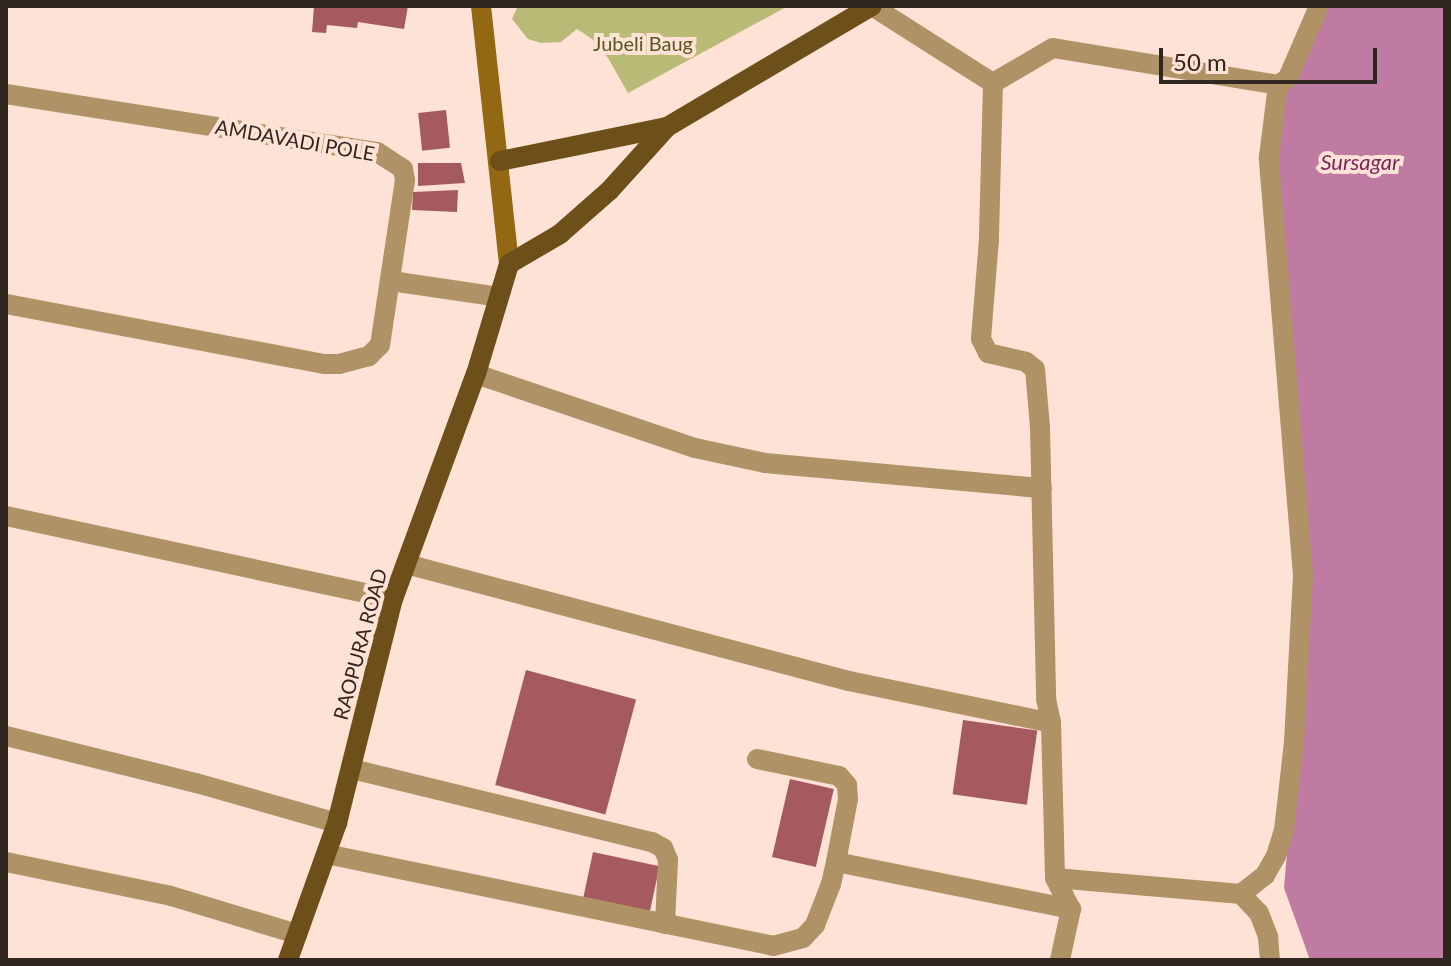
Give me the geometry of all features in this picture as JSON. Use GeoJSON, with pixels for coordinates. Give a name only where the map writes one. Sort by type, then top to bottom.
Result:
{"type":"FeatureCollection","features":[{"type":"Feature","properties":{"kind":"main road"},"geometry":{"type":"LineString","coordinates":[[481,6],[509,264],[560,234],[609,191],[667,127],[872,6]]}},
{"type":"Feature","properties":{"kind":"main road"},"geometry":{"type":"LineString","coordinates":[[500,161],[667,127]]}},
{"type":"Feature","properties":{"kind":"main road","name":"RAOPURA ROAD"},"geometry":{"type":"LineString","coordinates":[[288,960],[337,823],[393,599],[476,374],[509,264]]}},
{"type":"Feature","properties":{"kind":"street"},"geometry":{"type":"LineString","coordinates":[[872,6],[993,83]]}},
{"type":"Feature","properties":{"kind":"street"},"geometry":{"type":"LineString","coordinates":[[993,83],[1053,48],[1278,85],[1288,78],[1319,6]]}},
{"type":"Feature","properties":{"kind":"street"},"geometry":{"type":"LineString","coordinates":[[993,83],[989,239],[981,339],[988,353],[1026,362],[1035,369],[1055,878],[1071,909],[1060,960]]}},
{"type":"Feature","properties":{"kind":"street"},"geometry":{"type":"LineString","coordinates":[[1241,894],[1265,875],[1276,856],[1284,830],[1294,742],[1303,575],[1269,157],[1278,85]]}},
{"type":"Feature","properties":{"kind":"street","name":"AMDAVADI POLE"},"geometry":{"type":"LineString","coordinates":[[6,94],[377,152],[403,169],[405,180],[380,345],[369,356],[339,364],[6,304]]}},
{"type":"Feature","properties":{"kind":"street"},"geometry":{"type":"LineString","coordinates":[[391,281],[499,297]]}},
{"type":"Feature","properties":{"kind":"street"},"geometry":{"type":"LineString","coordinates":[[476,374],[695,448],[765,463],[1042,488]]}},
{"type":"Feature","properties":{"kind":"street"},"geometry":{"type":"LineString","coordinates":[[6,516],[393,599]]}},
{"type":"Feature","properties":{"kind":"street"},"geometry":{"type":"LineString","coordinates":[[406,564],[849,681],[1051,723]]}},
{"type":"Feature","properties":{"kind":"street"},"geometry":{"type":"LineString","coordinates":[[6,736],[337,823]]}},
{"type":"Feature","properties":{"kind":"street"},"geometry":{"type":"LineString","coordinates":[[326,854],[773,946],[791,944],[803,938],[815,925],[836,862],[848,799],[847,785],[839,776],[757,759]]}},
{"type":"Feature","properties":{"kind":"street"},"geometry":{"type":"LineString","coordinates":[[352,769],[652,842],[663,848],[668,860],[665,924]]}},
{"type":"Feature","properties":{"kind":"street"},"geometry":{"type":"LineString","coordinates":[[6,862],[171,896],[297,934]]}},
{"type":"Feature","properties":{"kind":"street"},"geometry":{"type":"LineString","coordinates":[[836,862],[1071,909]]}},
{"type":"Feature","properties":{"kind":"street"},"geometry":{"type":"LineString","coordinates":[[1055,878],[1241,894],[1259,913],[1268,937],[1270,960]]}},
{"type":"Feature","properties":{"kind":"green space","name":"Jubeli Baug"},"geometry":{"type":"Polygon","coordinates":[[[518,6],[788,6],[628,93],[608,58],[592,39],[577,29],[561,42],[541,43],[528,39],[512,19],[518,6]]]}},
{"type":"Feature","properties":{"kind":"water","name":"Sursagar"},"geometry":{"type":"Polygon","coordinates":[[[1325,6],[1445,6],[1445,960],[1310,960],[1284,888],[1311,574],[1274,157],[1283,87],[1325,6]]]}},
{"type":"Feature","properties":{"kind":"building"},"geometry":{"type":"Polygon","coordinates":[[[314,6],[408,6],[404,29],[358,22],[357,28],[327,25],[326,33],[312,32],[314,6]]]}},
{"type":"Feature","properties":{"kind":"building"},"geometry":{"type":"Polygon","coordinates":[[[446,110],[450,148],[422,151],[418,113],[446,110]]]}},
{"type":"Feature","properties":{"kind":"building"},"geometry":{"type":"Polygon","coordinates":[[[418,163],[461,163],[465,183],[418,186],[418,163]]]}},
{"type":"Feature","properties":{"kind":"building"},"geometry":{"type":"Polygon","coordinates":[[[458,190],[457,212],[412,210],[413,192],[458,190]]]}},
{"type":"Feature","properties":{"kind":"building"},"geometry":{"type":"Polygon","coordinates":[[[526,670],[636,700],[605,814],[495,785],[526,670]]]}},
{"type":"Feature","properties":{"kind":"building"},"geometry":{"type":"Polygon","coordinates":[[[963,720],[1037,730],[1027,805],[953,794],[963,720]]]}},
{"type":"Feature","properties":{"kind":"building"},"geometry":{"type":"Polygon","coordinates":[[[790,779],[834,789],[816,867],[772,857],[790,779]]]}},
{"type":"Feature","properties":{"kind":"building"},"geometry":{"type":"Polygon","coordinates":[[[593,852],[660,866],[650,911],[583,897],[593,852]]]}}]}
